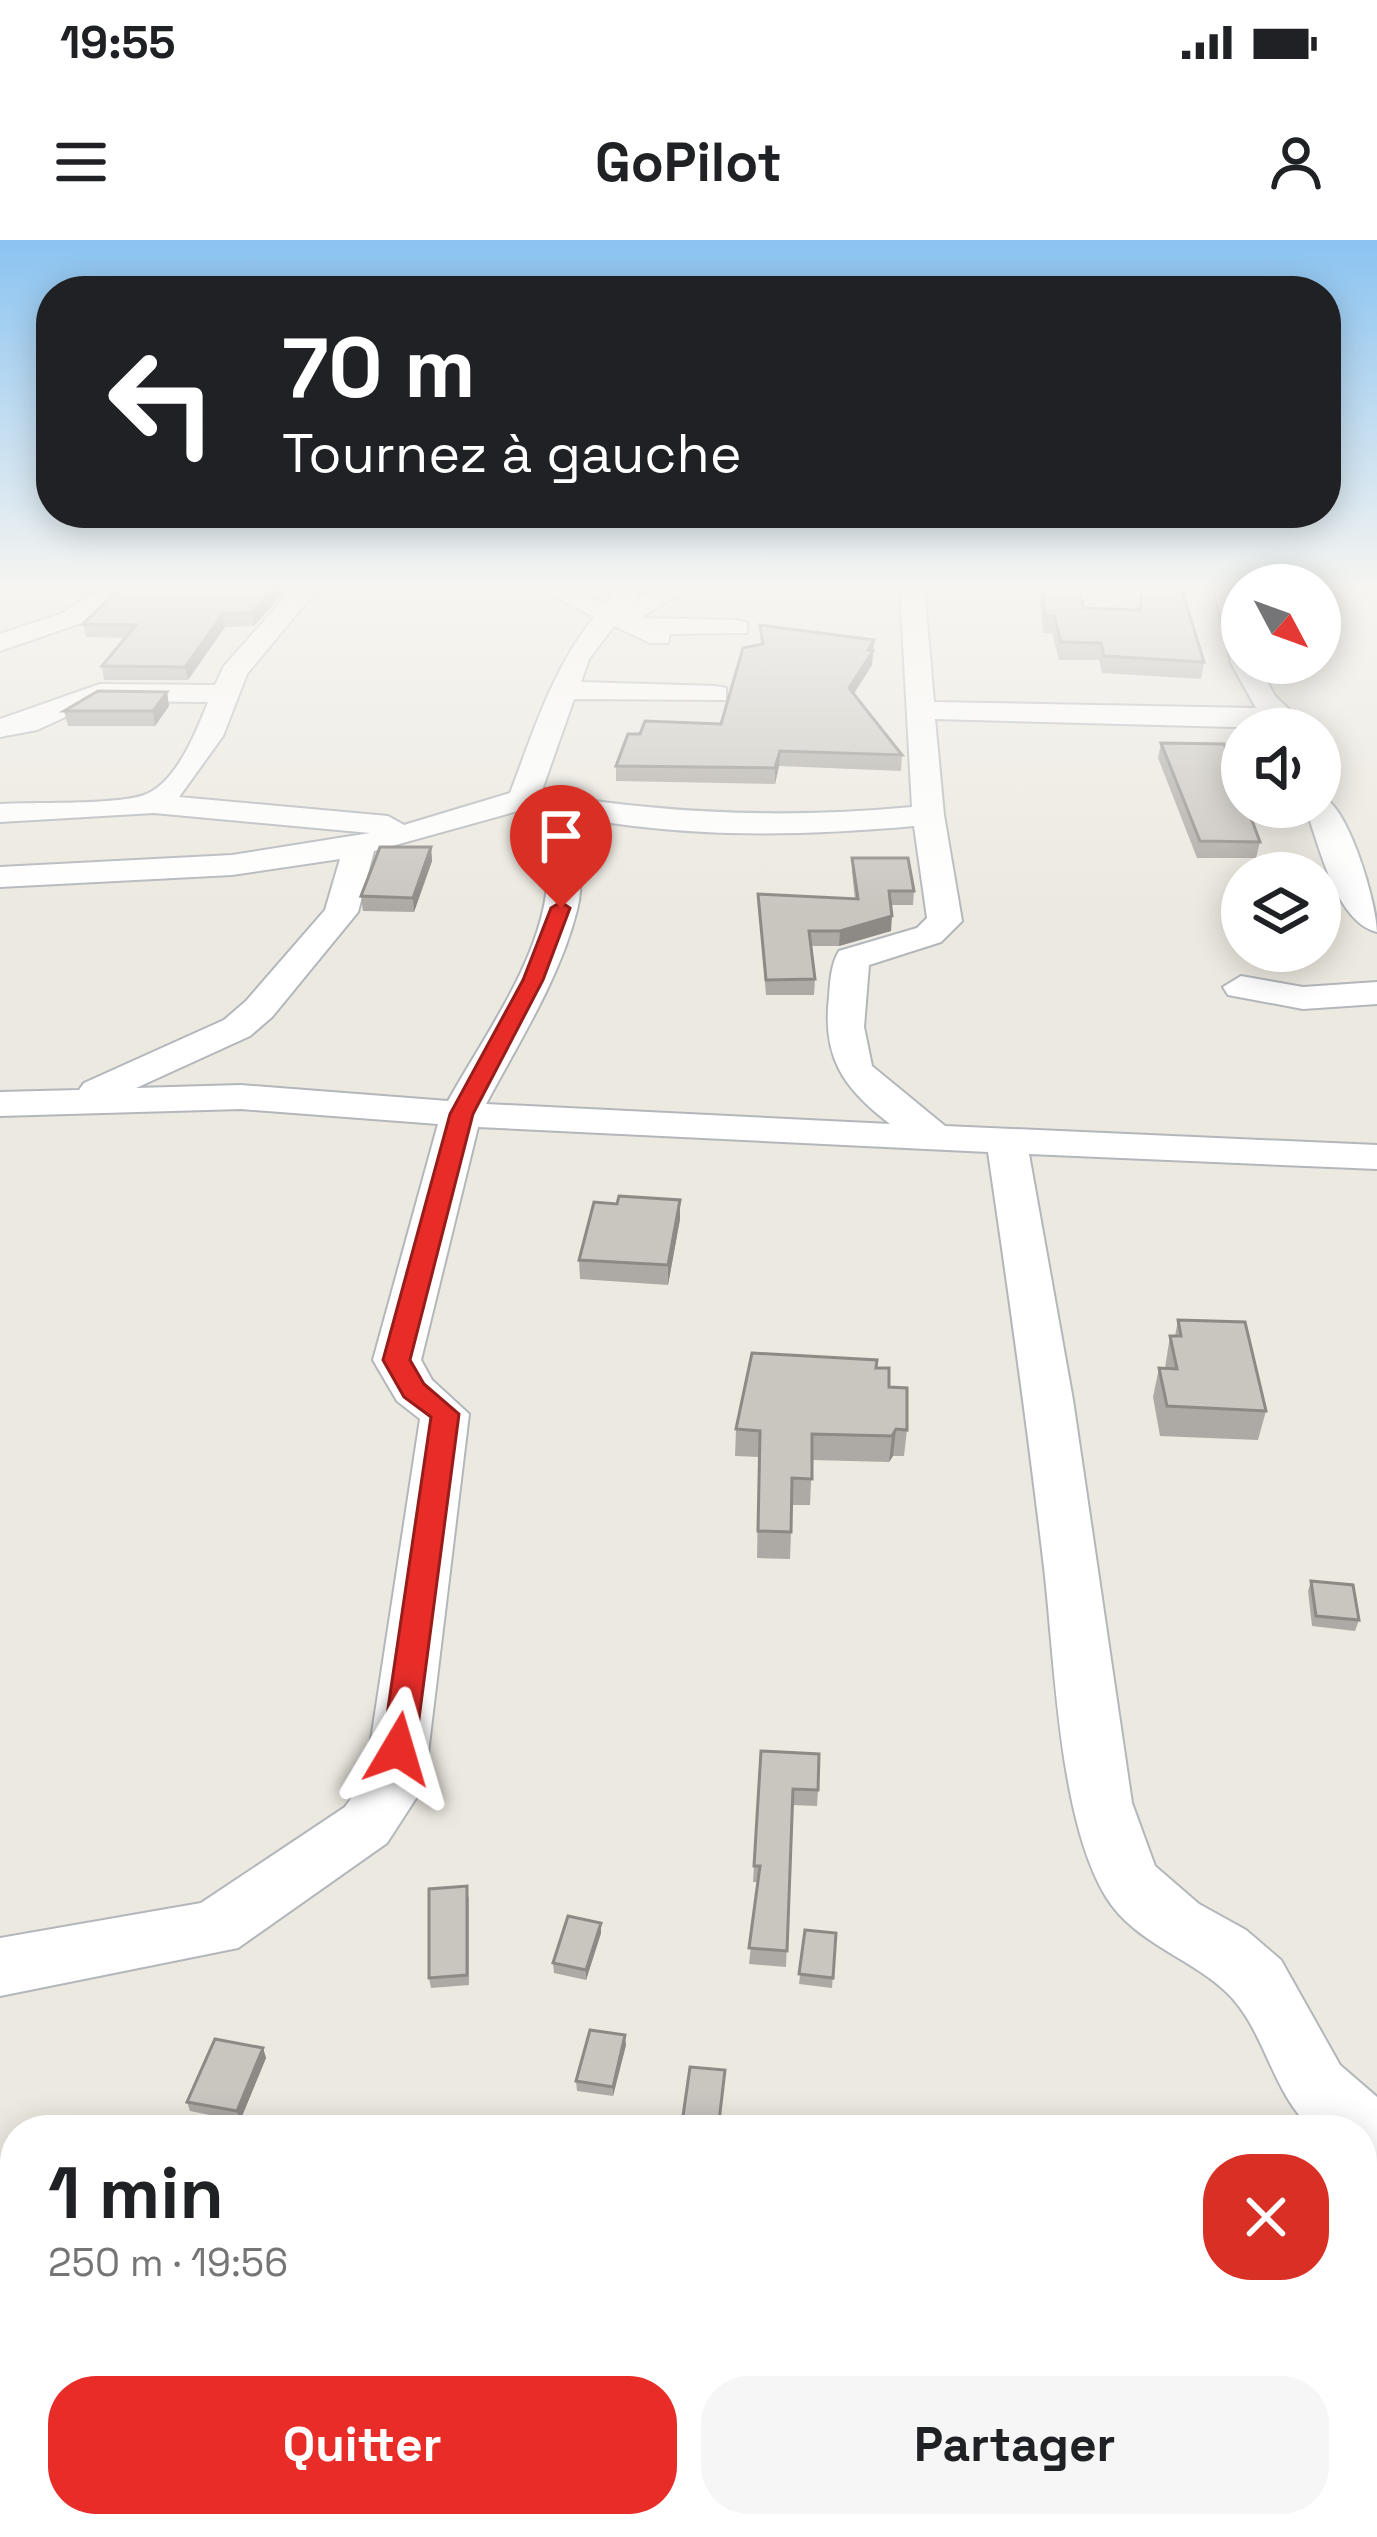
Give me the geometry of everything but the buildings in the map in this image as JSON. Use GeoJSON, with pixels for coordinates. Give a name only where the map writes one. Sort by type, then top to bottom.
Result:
{"type":"FeatureCollection","features":[{"type":"Feature","properties":{"kind":"street"},"geometry":{"type":"LineString","coordinates":[[0,728],[33,725],[62,703],[93,694]]}},
{"type":"Feature","properties":{"kind":"street"},"geometry":{"type":"LineString","coordinates":[[154,804],[179,782],[209,736],[223,694]]}},
{"type":"Feature","properties":{"kind":"street"},"geometry":{"type":"LineString","coordinates":[[523,799],[559,694]]}},
{"type":"Feature","properties":{"kind":"street"},"geometry":{"type":"LineString","coordinates":[[918,694],[928,815],[945,921],[929,935],[852,959],[841,1036],[854,1070],[938,1140]]}},
{"type":"Feature","properties":{"kind":"street"},"geometry":{"type":"LineString","coordinates":[[919,710],[1221,721]]}},
{"type":"Feature","properties":{"kind":"street"},"geometry":{"type":"LineString","coordinates":[[0,877],[253,863],[360,845],[523,799],[572,810],[783,826],[928,815]]}},
{"type":"Feature","properties":{"kind":"street"},"geometry":{"type":"LineString","coordinates":[[0,813],[154,804],[380,826],[446,824]]}},
{"type":"Feature","properties":{"kind":"street"},"geometry":{"type":"LineString","coordinates":[[0,1967],[215,1928],[366,1825],[394,1786],[445,1414],[414,1390],[397,1360],[461,1114],[533,980],[561,908],[564,874],[559,844],[572,810]]}},
{"type":"Feature","properties":{"kind":"street"},"geometry":{"type":"LineString","coordinates":[[1329,828],[1358,898],[1377,922]]}},
{"type":"Feature","properties":{"kind":"street"},"geometry":{"type":"LineString","coordinates":[[77,1100],[237,1028],[259,1009],[341,912],[360,845]]}},
{"type":"Feature","properties":{"kind":"street"},"geometry":{"type":"LineString","coordinates":[[1241,987],[1303,998],[1377,993]]}},
{"type":"Feature","properties":{"kind":"street"},"geometry":{"type":"LineString","coordinates":[[0,1104],[241,1097],[1007,1144],[1377,1156]]}},
{"type":"Feature","properties":{"kind":"street"},"geometry":{"type":"LineString","coordinates":[[1007,1144],[1049,1400],[1102,1803],[1130,1882],[1176,1924],[1223,1950],[1258,1981],[1316,2089],[1346,2115]]}},
{"type":"Feature","properties":{"kind":"route"},"geometry":{"type":"LineString","coordinates":[[398,1749],[445,1414],[414,1390],[397,1360],[405,1316],[461,1114],[533,980],[561,908]]}}]}
